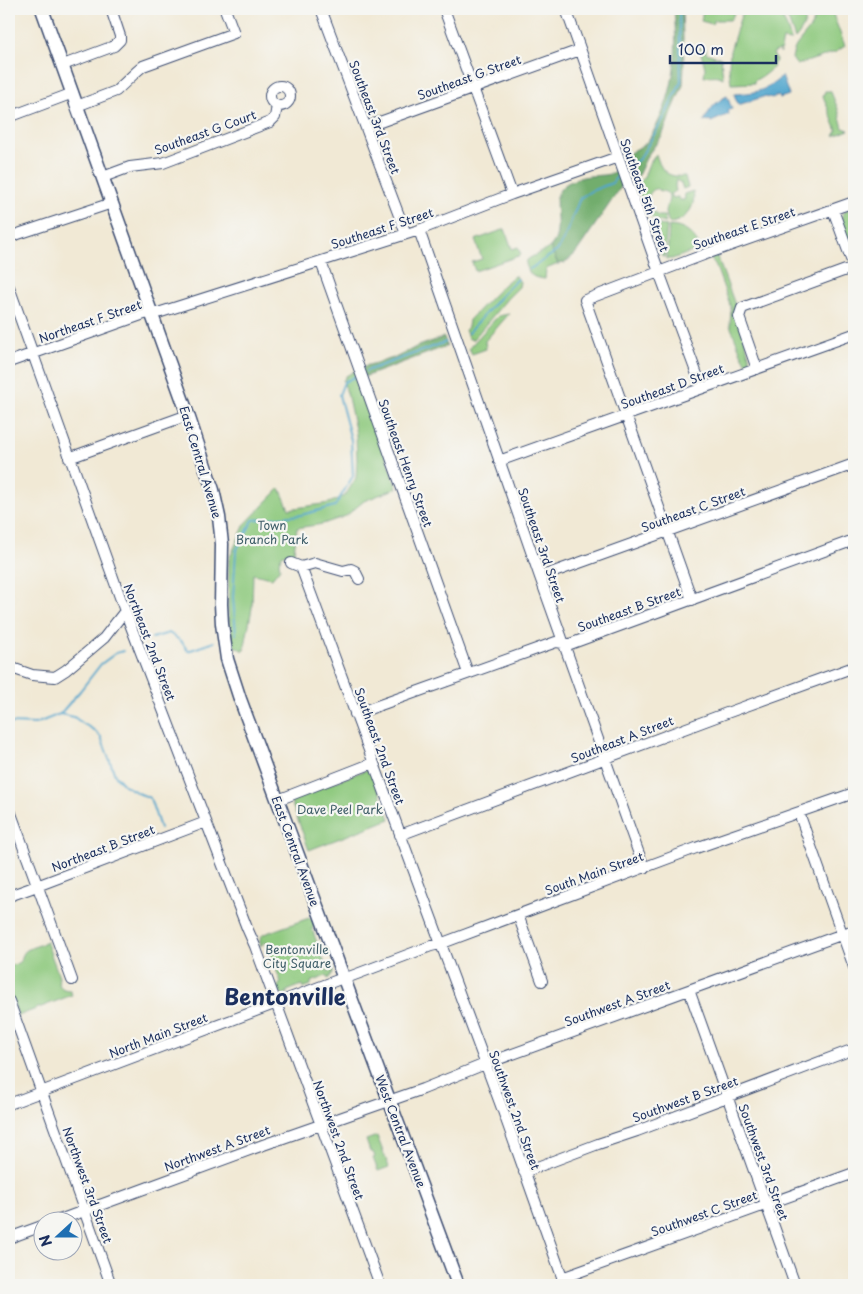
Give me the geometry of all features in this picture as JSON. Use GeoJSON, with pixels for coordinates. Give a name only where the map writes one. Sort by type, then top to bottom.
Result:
{"type":"FeatureCollection","features":[{"type":"Feature","properties":{"kind":"main road","name":"East Central Avenue"},"geometry":{"type":"LineString","coordinates":[[42,9],[188,415],[210,483],[219,517],[222,544],[221,604],[227,660],[343,978]]}},
{"type":"Feature","properties":{"kind":"main road","name":"West Central Avenue"},"geometry":{"type":"LineString","coordinates":[[343,978],[458,1285]]}},
{"type":"Feature","properties":{"kind":"street"},"geometry":{"type":"LineString","coordinates":[[63,65],[114,46],[120,40],[111,9]]}},
{"type":"Feature","properties":{"kind":"street"},"geometry":{"type":"LineString","coordinates":[[77,106],[116,91],[143,66],[234,33],[225,9]]}},
{"type":"Feature","properties":{"kind":"street","name":"Southeast 3rd Street"},"geometry":{"type":"LineString","coordinates":[[321,9],[406,234]]}},
{"type":"Feature","properties":{"kind":"street"},"geometry":{"type":"LineString","coordinates":[[444,9],[512,194]]}},
{"type":"Feature","properties":{"kind":"street","name":"Southeast 5th Street"},"geometry":{"type":"LineString","coordinates":[[566,9],[702,388]]}},
{"type":"Feature","properties":{"kind":"street","name":"Southeast G Street"},"geometry":{"type":"LineString","coordinates":[[366,127],[580,50]]}},
{"type":"Feature","properties":{"kind":"street"},"geometry":{"type":"LineString","coordinates":[[9,117],[73,93]]}},
{"type":"Feature","properties":{"kind":"street","name":"Southeast G Court"},"geometry":{"type":"LineString","coordinates":[[103,177],[130,167],[163,163],[270,122],[275,116],[277,106]]}},
{"type":"Feature","properties":{"kind":"street","name":"Southeast F Street"},"geometry":{"type":"LineString","coordinates":[[151,313],[161,312],[419,230],[512,194],[618,157]]}},
{"type":"Feature","properties":{"kind":"street","name":"Southeast E Street"},"geometry":{"type":"LineString","coordinates":[[626,415],[585,300],[714,251],[854,202]]}},
{"type":"Feature","properties":{"kind":"street"},"geometry":{"type":"LineString","coordinates":[[9,237],[112,203]]}},
{"type":"Feature","properties":{"kind":"street"},"geometry":{"type":"LineString","coordinates":[[757,369],[739,317],[742,308],[854,267],[834,210]]}},
{"type":"Feature","properties":{"kind":"street","name":"Southeast 3rd Street"},"geometry":{"type":"LineString","coordinates":[[419,230],[644,868]]}},
{"type":"Feature","properties":{"kind":"street","name":"Southeast Henry Street"},"geometry":{"type":"LineString","coordinates":[[320,262],[468,673]]}},
{"type":"Feature","properties":{"kind":"street","name":"Northeast 2nd Street"},"geometry":{"type":"LineString","coordinates":[[9,287],[125,611],[276,1003]]}},
{"type":"Feature","properties":{"kind":"street","name":"Northeast F Street"},"geometry":{"type":"LineString","coordinates":[[9,362],[151,313]]}},
{"type":"Feature","properties":{"kind":"street","name":"Southeast D Street"},"geometry":{"type":"LineString","coordinates":[[499,461],[854,334]]}},
{"type":"Feature","properties":{"kind":"street"},"geometry":{"type":"LineString","coordinates":[[70,458],[188,415]]}},
{"type":"Feature","properties":{"kind":"street"},"geometry":{"type":"LineString","coordinates":[[626,415],[692,600]]}},
{"type":"Feature","properties":{"kind":"street","name":"Southeast C Street"},"geometry":{"type":"LineString","coordinates":[[540,577],[854,464]]}},
{"type":"Feature","properties":{"kind":"street","name":"Southeast B Street"},"geometry":{"type":"LineString","coordinates":[[355,714],[556,642],[570,644],[854,540]]}},
{"type":"Feature","properties":{"kind":"street","name":"Southeast 2nd Street"},"geometry":{"type":"LineString","coordinates":[[359,579],[355,571],[351,569],[344,571],[315,563],[296,565],[308,591],[355,714],[440,944]]}},
{"type":"Feature","properties":{"kind":"street"},"geometry":{"type":"LineString","coordinates":[[9,667],[32,675],[55,676],[66,670],[104,638],[125,611]]}},
{"type":"Feature","properties":{"kind":"street","name":"Southeast A Street"},"geometry":{"type":"LineString","coordinates":[[400,835],[854,667]]}},
{"type":"Feature","properties":{"kind":"street"},"geometry":{"type":"LineString","coordinates":[[278,800],[373,764]]}},
{"type":"Feature","properties":{"kind":"street","name":"South Main Street"},"geometry":{"type":"LineString","coordinates":[[343,978],[854,792]]}},
{"type":"Feature","properties":{"kind":"street"},"geometry":{"type":"LineString","coordinates":[[9,808],[72,980]]}},
{"type":"Feature","properties":{"kind":"street"},"geometry":{"type":"LineString","coordinates":[[799,813],[854,967]]}},
{"type":"Feature","properties":{"kind":"street","name":"Northeast B Street"},"geometry":{"type":"LineString","coordinates":[[9,896],[206,822]]}},
{"type":"Feature","properties":{"kind":"street"},"geometry":{"type":"LineString","coordinates":[[518,915],[542,981]]}},
{"type":"Feature","properties":{"kind":"street","name":"Southwest A Street"},"geometry":{"type":"LineString","coordinates":[[389,1100],[854,930]]}},
{"type":"Feature","properties":{"kind":"street","name":"Southwest 2nd Street"},"geometry":{"type":"LineString","coordinates":[[440,944],[563,1281]]}},
{"type":"Feature","properties":{"kind":"street","name":"North Main Street"},"geometry":{"type":"LineString","coordinates":[[9,1104],[343,978]]}},
{"type":"Feature","properties":{"kind":"street","name":"Southwest 3rd Street"},"geometry":{"type":"LineString","coordinates":[[689,990],[795,1285]]}},
{"type":"Feature","properties":{"kind":"street","name":"Northwest 3rd Street"},"geometry":{"type":"LineString","coordinates":[[9,1001],[111,1285]]}},
{"type":"Feature","properties":{"kind":"street","name":"Northwest 2nd Street"},"geometry":{"type":"LineString","coordinates":[[276,1003],[380,1285]]}},
{"type":"Feature","properties":{"kind":"street","name":"Southwest B Street"},"geometry":{"type":"LineString","coordinates":[[524,1172],[854,1049]]}},
{"type":"Feature","properties":{"kind":"street","name":"Northwest A Street"},"geometry":{"type":"LineString","coordinates":[[79,1212],[389,1100]]}},
{"type":"Feature","properties":{"kind":"street","name":"Southwest C Street"},"geometry":{"type":"LineString","coordinates":[[563,1281],[766,1204],[854,1173]]}},
{"type":"Feature","properties":{"kind":"street"},"geometry":{"type":"LineString","coordinates":[[9,1238],[32,1230]]}},
{"type":"Feature","properties":{"kind":"green space"},"geometry":{"type":"Polygon","coordinates":[[[674,9],[682,9],[683,85],[662,136],[647,156],[637,178],[627,158],[630,153],[649,139],[658,123],[669,92],[675,60],[674,9]]]}},
{"type":"Feature","properties":{"kind":"green space"},"geometry":{"type":"Polygon","coordinates":[[[703,9],[735,9],[730,20],[714,20],[712,24],[701,21],[703,9]]]}},
{"type":"Feature","properties":{"kind":"green space"},"geometry":{"type":"Polygon","coordinates":[[[743,9],[774,9],[785,23],[791,41],[783,40],[780,53],[779,50],[773,53],[776,61],[773,65],[774,67],[754,81],[754,83],[731,84],[730,51],[743,9]]]}},
{"type":"Feature","properties":{"kind":"green space"},"geometry":{"type":"Polygon","coordinates":[[[781,9],[805,9],[804,26],[795,39],[789,22],[781,9]]]}},
{"type":"Feature","properties":{"kind":"green space"},"geometry":{"type":"Polygon","coordinates":[[[815,9],[831,9],[845,46],[836,52],[797,65],[792,58],[794,50],[810,29],[814,20],[815,9]]]}},
{"type":"Feature","properties":{"kind":"green space"},"geometry":{"type":"Polygon","coordinates":[[[700,47],[706,49],[706,53],[721,58],[723,78],[716,76],[704,77],[705,68],[700,47]]]}},
{"type":"Feature","properties":{"kind":"green space"},"geometry":{"type":"Polygon","coordinates":[[[825,91],[831,92],[843,128],[849,130],[834,136],[837,131],[823,96],[825,91]]]}},
{"type":"Feature","properties":{"kind":"green space"},"geometry":{"type":"Polygon","coordinates":[[[656,154],[665,172],[673,176],[685,176],[688,187],[683,189],[681,183],[676,180],[676,191],[670,194],[672,198],[678,197],[680,200],[684,200],[684,194],[693,191],[693,203],[689,213],[675,222],[669,223],[667,216],[669,195],[667,193],[655,189],[648,197],[651,210],[658,216],[664,216],[666,223],[649,215],[637,186],[656,154]]]}},
{"type":"Feature","properties":{"kind":"green space"},"geometry":{"type":"Polygon","coordinates":[[[616,168],[622,183],[621,187],[576,253],[565,263],[558,264],[550,247],[556,237],[556,201],[558,193],[562,187],[570,182],[583,177],[610,174],[616,168]]]}},
{"type":"Feature","properties":{"kind":"green space"},"geometry":{"type":"Polygon","coordinates":[[[854,207],[854,260],[841,221],[842,215],[854,207]]]}},
{"type":"Feature","properties":{"kind":"green space"},"geometry":{"type":"Polygon","coordinates":[[[649,220],[659,225],[667,226],[664,258],[662,256],[649,220]]]}},
{"type":"Feature","properties":{"kind":"green space"},"geometry":{"type":"Polygon","coordinates":[[[669,226],[684,229],[695,239],[700,249],[667,259],[669,226]]]}},
{"type":"Feature","properties":{"kind":"green space"},"geometry":{"type":"Polygon","coordinates":[[[505,229],[512,249],[518,247],[521,255],[475,271],[472,262],[482,259],[475,240],[505,229]]]}},
{"type":"Feature","properties":{"kind":"green space"},"geometry":{"type":"Polygon","coordinates":[[[550,247],[558,264],[546,269],[545,279],[533,276],[528,270],[527,260],[550,247]]]}},
{"type":"Feature","properties":{"kind":"green space"},"geometry":{"type":"Polygon","coordinates":[[[717,256],[737,310],[751,363],[747,364],[730,325],[731,308],[715,264],[710,258],[717,256]]]}},
{"type":"Feature","properties":{"kind":"green space"},"geometry":{"type":"Polygon","coordinates":[[[514,276],[520,282],[519,287],[472,340],[468,338],[465,330],[468,327],[469,320],[514,276]]]}},
{"type":"Feature","properties":{"kind":"green space"},"geometry":{"type":"Polygon","coordinates":[[[509,314],[485,341],[486,349],[472,354],[469,348],[498,316],[509,314]]]}},
{"type":"Feature","properties":{"kind":"green space"},"geometry":{"type":"Polygon","coordinates":[[[444,337],[447,346],[364,377],[361,369],[365,366],[397,357],[416,347],[444,337]]]}},
{"type":"Feature","properties":{"kind":"green space","name":"Town Branch Park"},"geometry":{"type":"Polygon","coordinates":[[[356,370],[397,488],[364,501],[346,516],[323,524],[297,528],[294,552],[282,555],[279,562],[280,568],[272,578],[253,574],[252,608],[244,651],[232,645],[228,610],[229,559],[245,524],[280,488],[289,509],[329,503],[345,496],[356,478],[357,460],[356,434],[343,381],[346,376],[356,370]]]}},
{"type":"Feature","properties":{"kind":"green space","name":"Dave Peel Park"},"geometry":{"type":"Polygon","coordinates":[[[366,770],[372,772],[390,819],[309,850],[290,799],[366,770]]]}},
{"type":"Feature","properties":{"kind":"green space","name":"Bentonville City Square"},"geometry":{"type":"Polygon","coordinates":[[[309,918],[316,923],[312,929],[328,972],[333,967],[333,973],[328,979],[326,976],[311,982],[311,985],[303,988],[302,985],[287,991],[287,994],[282,994],[277,988],[281,982],[265,941],[261,946],[261,938],[264,934],[309,918]]]}},
{"type":"Feature","properties":{"kind":"green space"},"geometry":{"type":"Polygon","coordinates":[[[46,941],[59,976],[59,984],[62,988],[70,990],[72,995],[18,1016],[9,989],[9,966],[19,962],[24,952],[46,941]]]}},
{"type":"Feature","properties":{"kind":"green space"},"geometry":{"type":"Polygon","coordinates":[[[377,1136],[389,1167],[378,1171],[373,1158],[375,1157],[373,1152],[370,1152],[366,1140],[377,1136]]]}},
{"type":"Feature","properties":{"kind":"water"},"geometry":{"type":"Polygon","coordinates":[[[782,76],[789,95],[780,98],[778,96],[767,98],[766,96],[738,105],[734,94],[748,93],[766,88],[782,76]]]}},
{"type":"Feature","properties":{"kind":"water"},"geometry":{"type":"Polygon","coordinates":[[[727,96],[732,109],[728,110],[729,114],[711,122],[710,120],[704,122],[713,107],[727,96]]]}},
{"type":"Feature","properties":{"kind":"waterway"},"geometry":{"type":"LineString","coordinates":[[633,164],[640,158],[665,116],[681,82],[679,9]]}},
{"type":"Feature","properties":{"kind":"waterway"},"geometry":{"type":"LineString","coordinates":[[530,269],[557,251],[564,239],[580,198],[591,191],[612,183],[619,174]]}},
{"type":"Feature","properties":{"kind":"waterway"},"geometry":{"type":"LineString","coordinates":[[468,333],[518,279]]}},
{"type":"Feature","properties":{"kind":"waterway"},"geometry":{"type":"LineString","coordinates":[[366,371],[446,342]]}},
{"type":"Feature","properties":{"kind":"waterway"},"geometry":{"type":"LineString","coordinates":[[236,634],[233,597],[236,551],[253,520],[301,515],[335,506],[353,476],[351,440],[339,395],[344,382],[356,376]]}},
{"type":"Feature","properties":{"kind":"waterway"},"geometry":{"type":"LineString","coordinates":[[152,638],[169,633],[181,641],[188,651],[214,642]]}},
{"type":"Feature","properties":{"kind":"waterway"},"geometry":{"type":"LineString","coordinates":[[9,723],[35,724],[60,714],[101,664],[116,653],[123,651]]}},
{"type":"Feature","properties":{"kind":"waterway"},"geometry":{"type":"LineString","coordinates":[[60,714],[74,717],[101,737],[115,775],[124,785],[150,798],[160,828]]}},
{"type":"Feature","properties":{"kind":"district","name":"Bentonville"},"geometry":{"type":"Point","coordinates":[285,995]}}]}
